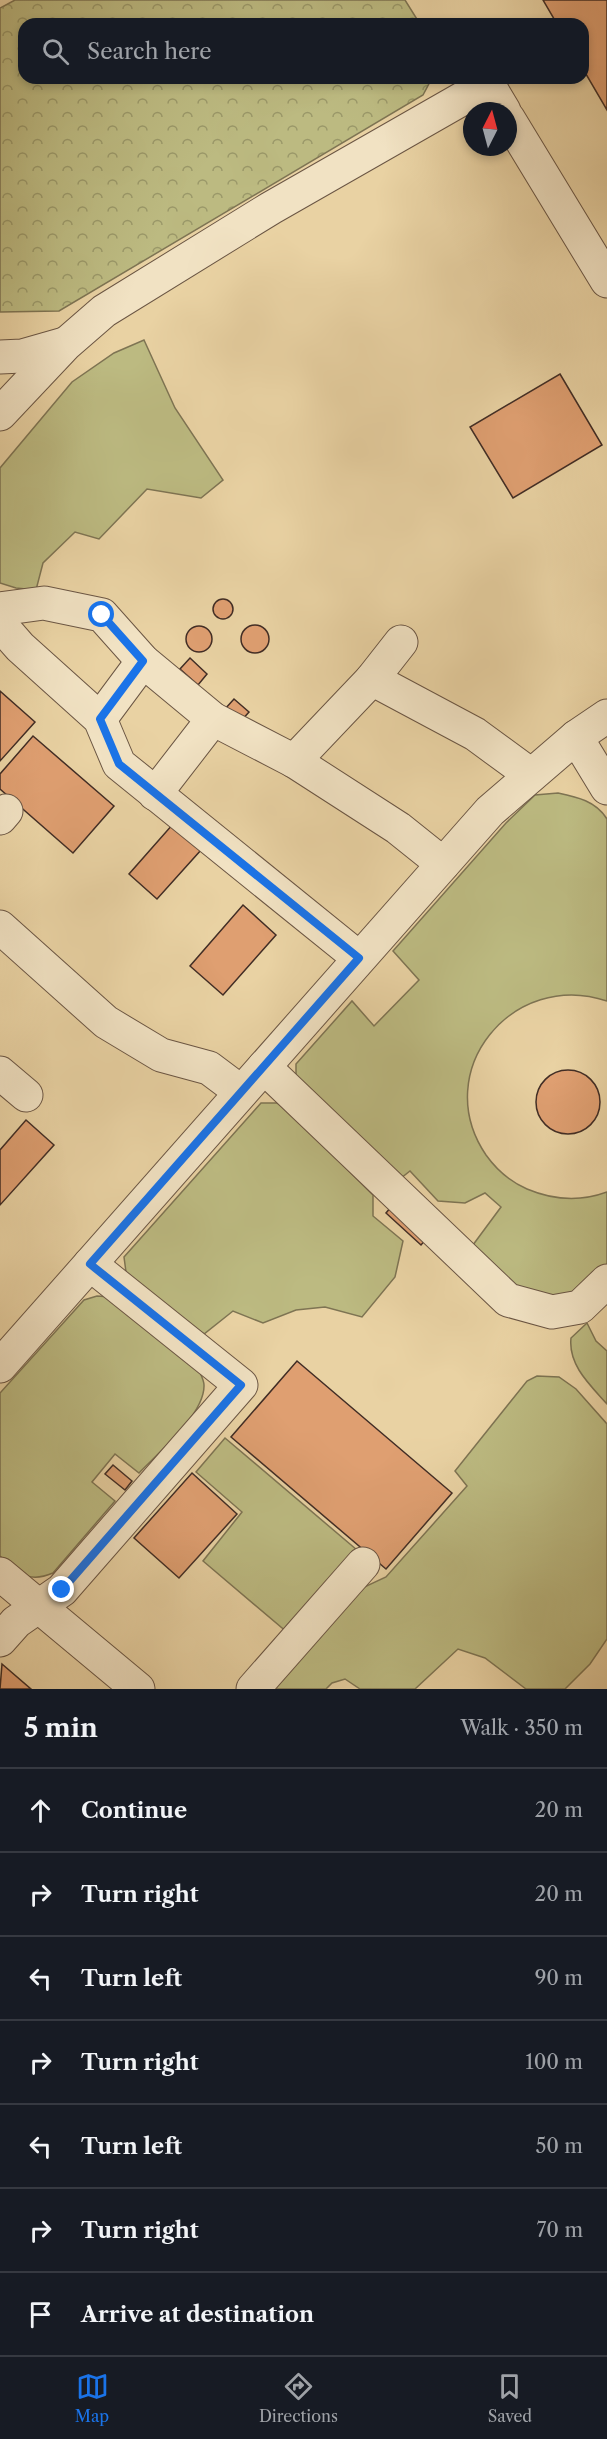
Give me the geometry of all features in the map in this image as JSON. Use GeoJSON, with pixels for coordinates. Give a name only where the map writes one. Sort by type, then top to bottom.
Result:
{"type":"FeatureCollection","features":[{"type":"Feature","properties":{"kind":"lane"},"geometry":{"type":"LineString","coordinates":[[0,414],[66,344],[104,311],[163,274],[271,208],[488,84],[499,102]]}},
{"type":"Feature","properties":{"kind":"lane"},"geometry":{"type":"LineString","coordinates":[[517,133],[607,281]]}},
{"type":"Feature","properties":{"kind":"lane"},"geometry":{"type":"LineString","coordinates":[[0,357],[22,356],[66,344]]}},
{"type":"Feature","properties":{"kind":"lane"},"geometry":{"type":"LineString","coordinates":[[0,609],[44,603],[102,615],[143,661],[213,719],[294,761],[398,828],[443,864]]}},
{"type":"Feature","properties":{"kind":"lane"},"geometry":{"type":"LineString","coordinates":[[0,624],[20,647],[100,719],[119,764],[359,958]]}},
{"type":"Feature","properties":{"kind":"lane"},"geometry":{"type":"LineString","coordinates":[[294,761],[372,679],[401,642]]}},
{"type":"Feature","properties":{"kind":"lane"},"geometry":{"type":"LineString","coordinates":[[100,719],[143,661]]}},
{"type":"Feature","properties":{"kind":"lane"},"geometry":{"type":"LineString","coordinates":[[372,679],[475,734],[531,775]]}},
{"type":"Feature","properties":{"kind":"lane"},"geometry":{"type":"LineString","coordinates":[[0,1366],[490,811],[576,737],[607,716]]}},
{"type":"Feature","properties":{"kind":"lane"},"geometry":{"type":"LineString","coordinates":[[155,794],[213,719]]}},
{"type":"Feature","properties":{"kind":"lane"},"geometry":{"type":"LineString","coordinates":[[576,737],[607,788]]}},
{"type":"Feature","properties":{"kind":"lane"},"geometry":{"type":"LineString","coordinates":[[0,927],[106,1022],[161,1055],[208,1068],[241,1092]]}},
{"type":"Feature","properties":{"kind":"lane"},"geometry":{"type":"LineString","coordinates":[[264,1067],[508,1300],[552,1312],[580,1307],[607,1281]]}},
{"type":"Feature","properties":{"kind":"lane"},"geometry":{"type":"LineString","coordinates":[[0,1073],[26,1095]]}},
{"type":"Feature","properties":{"kind":"lane"},"geometry":{"type":"LineString","coordinates":[[0,1640],[16,1622],[62,1590],[241,1385],[90,1264]]}},
{"type":"Feature","properties":{"kind":"lane"},"geometry":{"type":"LineString","coordinates":[[254,1689],[363,1564]]}},
{"type":"Feature","properties":{"kind":"lane"},"geometry":{"type":"LineString","coordinates":[[0,1574],[138,1689]]}},
{"type":"Feature","properties":{"kind":"green space"},"geometry":{"type":"Polygon","coordinates":[[[15,0],[405,0],[416,18],[18,18],[18,84],[429,84],[423,95],[59,311],[0,312],[0,8],[15,0]]]}},
{"type":"Feature","properties":{"kind":"green space"},"geometry":{"type":"Polygon","coordinates":[[[144,340],[175,408],[223,480],[201,498],[147,489],[99,539],[75,532],[43,563],[36,590],[16,588],[0,583],[0,468],[72,382],[114,353],[144,340]]]}},
{"type":"Feature","properties":{"kind":"green space"},"geometry":{"type":"Polygon","coordinates":[[[558,793],[592,804],[607,819],[607,1001],[572,995],[540,1000],[512,1014],[490,1034],[474,1061],[468,1091],[471,1123],[486,1155],[510,1179],[527,1189],[547,1196],[577,1198],[607,1192],[607,1268],[589,1288],[559,1297],[513,1285],[470,1249],[501,1207],[485,1193],[465,1203],[438,1201],[410,1171],[396,1182],[330,1115],[296,1075],[296,1064],[352,1001],[374,1026],[419,980],[393,951],[506,823],[535,795],[558,793]]]}},
{"type":"Feature","properties":{"kind":"green space"},"geometry":{"type":"Polygon","coordinates":[[[261,1103],[277,1103],[291,1113],[373,1195],[373,1216],[403,1241],[395,1277],[362,1317],[325,1307],[296,1310],[263,1323],[233,1311],[204,1334],[143,1295],[126,1272],[124,1257],[261,1103]]]}},
{"type":"Feature","properties":{"kind":"green space"},"geometry":{"type":"Polygon","coordinates":[[[97,1296],[111,1297],[198,1368],[204,1383],[202,1396],[189,1420],[139,1473],[115,1454],[92,1482],[115,1501],[53,1573],[30,1577],[18,1571],[0,1556],[0,1393],[84,1300],[97,1296]]]}},
{"type":"Feature","properties":{"kind":"green space"},"geometry":{"type":"Polygon","coordinates":[[[587,1323],[596,1341],[607,1351],[607,1404],[582,1374],[573,1357],[571,1338],[587,1323]]]}},
{"type":"Feature","properties":{"kind":"green space"},"geometry":{"type":"Polygon","coordinates":[[[537,1376],[559,1377],[576,1389],[607,1424],[607,1639],[590,1664],[565,1689],[526,1689],[485,1658],[458,1649],[415,1689],[360,1689],[345,1679],[332,1683],[326,1689],[266,1689],[360,1589],[386,1577],[467,1486],[455,1471],[527,1381],[537,1376]]]}},
{"type":"Feature","properties":{"kind":"green space"},"geometry":{"type":"Polygon","coordinates":[[[225,1438],[357,1550],[288,1633],[203,1561],[242,1512],[196,1472],[225,1438]]]}},
{"type":"Feature","properties":{"kind":"building"},"geometry":{"type":"Polygon","coordinates":[[[543,0],[607,0],[607,110],[589,79],[589,18],[554,18],[543,0]]]}},
{"type":"Feature","properties":{"kind":"building"},"geometry":{"type":"Polygon","coordinates":[[[560,374],[602,445],[513,498],[470,427],[560,374]]]}},
{"type":"Feature","properties":{"kind":"building"},"geometry":{"type":"Polygon","coordinates":[[[223,599],[230,602],[233,609],[230,616],[223,619],[216,616],[213,609],[216,602],[223,599]]]}},
{"type":"Feature","properties":{"kind":"building"},"geometry":{"type":"Polygon","coordinates":[[[255,625],[265,629],[269,639],[265,649],[255,653],[245,649],[241,639],[245,629],[255,625]]]}},
{"type":"Feature","properties":{"kind":"building"},"geometry":{"type":"Polygon","coordinates":[[[199,626],[208,630],[212,639],[208,648],[199,652],[190,648],[186,639],[190,630],[199,626]]]}},
{"type":"Feature","properties":{"kind":"building"},"geometry":{"type":"Polygon","coordinates":[[[190,658],[207,674],[198,685],[180,669],[190,658]]]}},
{"type":"Feature","properties":{"kind":"building"},"geometry":{"type":"Polygon","coordinates":[[[0,691],[35,722],[0,761],[0,691]]]}},
{"type":"Feature","properties":{"kind":"building"},"geometry":{"type":"Polygon","coordinates":[[[234,699],[249,712],[240,722],[225,709],[234,699]]]}},
{"type":"Feature","properties":{"kind":"building"},"geometry":{"type":"Polygon","coordinates":[[[33,736],[114,806],[73,853],[0,789],[0,774],[33,736]]]}},
{"type":"Feature","properties":{"kind":"building"},"geometry":{"type":"Polygon","coordinates":[[[173,824],[201,850],[157,899],[129,874],[173,824]]]}},
{"type":"Feature","properties":{"kind":"building"},"geometry":{"type":"Polygon","coordinates":[[[243,905],[276,935],[223,995],[190,966],[243,905]]]}},
{"type":"Feature","properties":{"kind":"building"},"geometry":{"type":"Polygon","coordinates":[[[568,1070],[586,1076],[594,1084],[600,1102],[594,1120],[586,1128],[568,1134],[550,1128],[542,1120],[536,1102],[542,1084],[550,1076],[568,1070]]]}},
{"type":"Feature","properties":{"kind":"building"},"geometry":{"type":"Polygon","coordinates":[[[26,1120],[54,1145],[0,1205],[0,1150],[26,1120]]]}},
{"type":"Feature","properties":{"kind":"building"},"geometry":{"type":"Polygon","coordinates":[[[402,1194],[438,1225],[421,1245],[386,1213],[402,1194]]]}},
{"type":"Feature","properties":{"kind":"building"},"geometry":{"type":"Polygon","coordinates":[[[297,1361],[452,1493],[386,1569],[231,1437],[297,1361]]]}},
{"type":"Feature","properties":{"kind":"building"},"geometry":{"type":"Polygon","coordinates":[[[113,1465],[132,1481],[125,1490],[105,1474],[113,1465]]]}},
{"type":"Feature","properties":{"kind":"building"},"geometry":{"type":"Polygon","coordinates":[[[192,1473],[237,1514],[179,1578],[134,1538],[192,1473]]]}},
{"type":"Feature","properties":{"kind":"building"},"geometry":{"type":"Polygon","coordinates":[[[2,1664],[31,1689],[0,1689],[2,1664]]]}},
{"type":"Feature","properties":{"kind":"route"},"geometry":{"type":"LineString","coordinates":[[62,1590],[241,1385],[90,1264],[359,958],[119,764],[100,719],[143,661],[102,615]]}}]}
